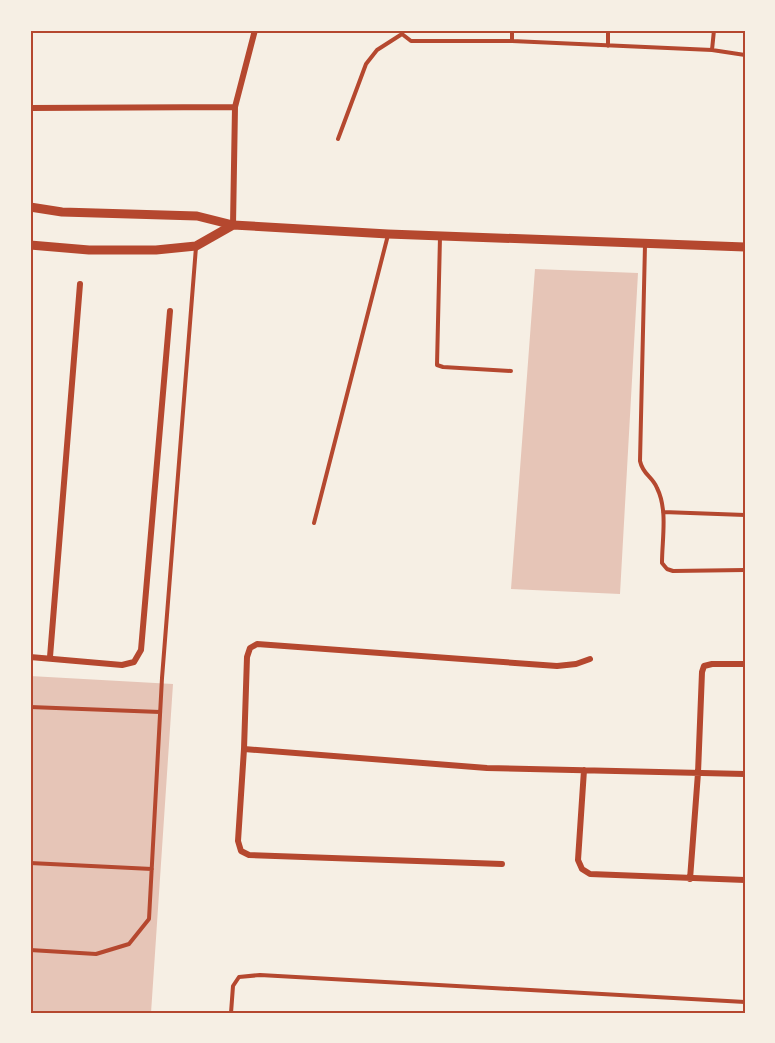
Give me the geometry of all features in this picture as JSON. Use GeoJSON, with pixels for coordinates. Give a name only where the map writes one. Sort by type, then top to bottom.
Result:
{"type":"FeatureCollection","features":[{"type":"Feature","properties":{"kind":"street"},"geometry":{"type":"LineString","coordinates":[[233,225],[235,107],[255,30]]}},
{"type":"Feature","properties":{"kind":"street"},"geometry":{"type":"LineString","coordinates":[[30,108],[235,107]]}},
{"type":"Feature","properties":{"kind":"street"},"geometry":{"type":"LineString","coordinates":[[30,207],[62,212],[197,216],[233,225],[388,234],[745,247]]}},
{"type":"Feature","properties":{"kind":"street"},"geometry":{"type":"LineString","coordinates":[[30,245],[89,250],[156,250],[196,246],[233,225]]}},
{"type":"Feature","properties":{"kind":"street"},"geometry":{"type":"LineString","coordinates":[[50,657],[80,284]]}},
{"type":"Feature","properties":{"kind":"street"},"geometry":{"type":"LineString","coordinates":[[30,657],[122,665],[134,662],[141,650],[170,311]]}},
{"type":"Feature","properties":{"kind":"street"},"geometry":{"type":"LineString","coordinates":[[502,864],[249,855],[241,850],[238,841],[247,657],[250,648],[257,644],[557,666],[576,664],[590,659]]}},
{"type":"Feature","properties":{"kind":"street"},"geometry":{"type":"LineString","coordinates":[[690,879],[698,773],[702,672],[704,666],[712,664],[745,664]]}},
{"type":"Feature","properties":{"kind":"street"},"geometry":{"type":"LineString","coordinates":[[244,749],[487,768],[745,774]]}},
{"type":"Feature","properties":{"kind":"street"},"geometry":{"type":"LineString","coordinates":[[584,770],[578,860],[582,869],[590,874],[745,880]]}},
{"type":"Feature","properties":{"kind":"lane"},"geometry":{"type":"LineString","coordinates":[[512,30],[512,41]]}},
{"type":"Feature","properties":{"kind":"lane"},"geometry":{"type":"LineString","coordinates":[[608,30],[608,46]]}},
{"type":"Feature","properties":{"kind":"lane"},"geometry":{"type":"LineString","coordinates":[[712,50],[714,30]]}},
{"type":"Feature","properties":{"kind":"lane"},"geometry":{"type":"LineString","coordinates":[[338,139],[366,64],[377,50],[401,32],[411,41],[512,41],[712,50],[745,55]]}},
{"type":"Feature","properties":{"kind":"lane"},"geometry":{"type":"LineString","coordinates":[[314,523],[388,234]]}},
{"type":"Feature","properties":{"kind":"lane"},"geometry":{"type":"LineString","coordinates":[[440,236],[437,365],[511,371]]}},
{"type":"Feature","properties":{"kind":"lane"},"geometry":{"type":"LineString","coordinates":[[645,244],[640,461],[642,471],[656,484],[662,498],[662,563],[667,569],[673,571],[745,570]]}},
{"type":"Feature","properties":{"kind":"lane"},"geometry":{"type":"LineString","coordinates":[[30,950],[96,954],[129,944],[149,919],[160,712],[196,246]]}},
{"type":"Feature","properties":{"kind":"lane"},"geometry":{"type":"LineString","coordinates":[[663,512],[745,515]]}},
{"type":"Feature","properties":{"kind":"lane"},"geometry":{"type":"LineString","coordinates":[[30,707],[160,712]]}},
{"type":"Feature","properties":{"kind":"lane"},"geometry":{"type":"LineString","coordinates":[[30,863],[152,869]]}},
{"type":"Feature","properties":{"kind":"lane"},"geometry":{"type":"LineString","coordinates":[[231,1013],[233,986],[239,977],[260,975],[745,1002]]}},
{"type":"Feature","properties":{"kind":"building"},"geometry":{"type":"Polygon","coordinates":[[[535,269],[638,273],[620,594],[511,589],[535,269]]]}},
{"type":"Feature","properties":{"kind":"building"},"geometry":{"type":"Polygon","coordinates":[[[30,676],[173,684],[151,1013],[30,1013],[30,676]]]}}]}
